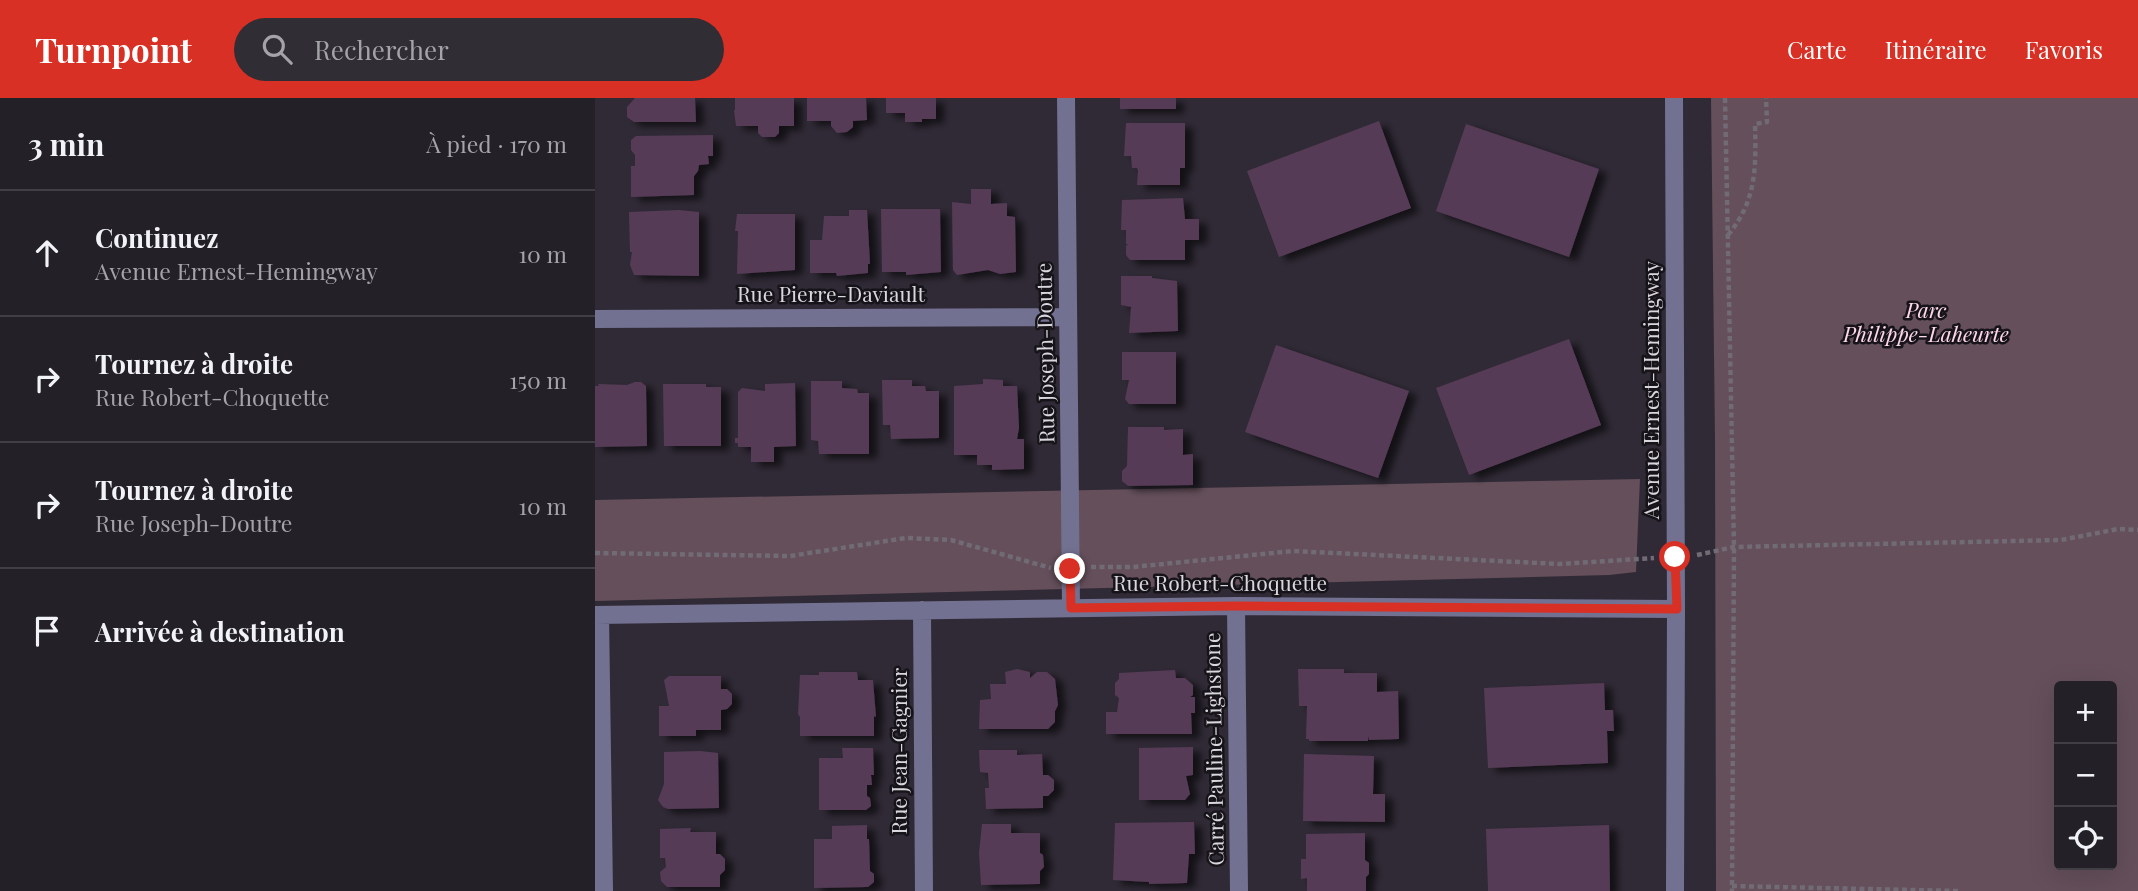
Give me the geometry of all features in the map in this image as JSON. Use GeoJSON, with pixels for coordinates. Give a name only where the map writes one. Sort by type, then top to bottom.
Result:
{"type":"FeatureCollection","features":[{"type":"Feature","properties":{"kind":"street","name":"Rue Joseph-Doutre"},"geometry":{"type":"LineString","coordinates":[[1066,98],[1071,608]]}},
{"type":"Feature","properties":{"kind":"street","name":"Avenue Ernest-Hemingway"},"geometry":{"type":"LineString","coordinates":[[1674,98],[1677,609],[1675,891]]}},
{"type":"Feature","properties":{"kind":"street","name":"Rue Pierre-Daviault"},"geometry":{"type":"LineString","coordinates":[[595,319],[1068,317]]}},
{"type":"Feature","properties":{"kind":"street","name":"Rue Robert-Choquette"},"geometry":{"type":"LineString","coordinates":[[598,615],[1236,606],[1677,609]]}},
{"type":"Feature","properties":{"kind":"street","name":"Carré Pauline-Lighstone"},"geometry":{"type":"LineString","coordinates":[[1236,606],[1239,891]]}},
{"type":"Feature","properties":{"kind":"street","name":"Rue Jean-Gagnier"},"geometry":{"type":"LineString","coordinates":[[922,610],[924,891]]}},
{"type":"Feature","properties":{"kind":"street"},"geometry":{"type":"LineString","coordinates":[[598,615],[604,891]]}},
{"type":"Feature","properties":{"kind":"path"},"geometry":{"type":"LineString","coordinates":[[1725,98],[1734,547],[1732,889],[1958,891]]}},
{"type":"Feature","properties":{"kind":"path"},"geometry":{"type":"LineString","coordinates":[[1728,236],[1740,221],[1750,199],[1756,153],[1755,124],[1767,122],[1766,98]]}},
{"type":"Feature","properties":{"kind":"path"},"geometry":{"type":"LineString","coordinates":[[1695,555],[1734,547],[2061,540],[2118,528],[2138,530]]}},
{"type":"Feature","properties":{"kind":"path"},"geometry":{"type":"LineString","coordinates":[[595,553],[790,556],[906,538],[951,540],[998,551],[1044,567]]}},
{"type":"Feature","properties":{"kind":"path"},"geometry":{"type":"LineString","coordinates":[[1089,567],[1133,567],[1293,551],[1560,564],[1642,559]]}},
{"type":"Feature","properties":{"kind":"green space","name":"Parc Philippe-Laheurte"},"geometry":{"type":"Polygon","coordinates":[[[1711,98],[2138,98],[2138,891],[1716,891],[1711,98]]]}},
{"type":"Feature","properties":{"kind":"green space"},"geometry":{"type":"Polygon","coordinates":[[[1640,479],[1636,572],[1609,575],[595,601],[595,500],[1640,479]]]}},
{"type":"Feature","properties":{"kind":"building"},"geometry":{"type":"Polygon","coordinates":[[[635,98],[695,98],[696,122],[634,122],[627,117],[627,107],[635,98]]]}},
{"type":"Feature","properties":{"kind":"building"},"geometry":{"type":"Polygon","coordinates":[[[735,98],[794,98],[794,126],[779,126],[779,133],[775,137],[762,137],[758,133],[758,126],[736,126],[735,98]]]}},
{"type":"Feature","properties":{"kind":"building"},"geometry":{"type":"Polygon","coordinates":[[[807,98],[866,98],[867,120],[853,121],[853,127],[847,132],[837,133],[831,126],[831,121],[807,121],[807,98]]]}},
{"type":"Feature","properties":{"kind":"building"},"geometry":{"type":"Polygon","coordinates":[[[886,98],[936,98],[936,119],[905,122],[905,113],[886,113],[886,98]]]}},
{"type":"Feature","properties":{"kind":"building"},"geometry":{"type":"Polygon","coordinates":[[[1120,98],[1176,98],[1176,109],[1120,109],[1120,98]]]}},
{"type":"Feature","properties":{"kind":"building"},"geometry":{"type":"Polygon","coordinates":[[[1379,121],[1411,208],[1279,257],[1247,171],[1379,121]]]}},
{"type":"Feature","properties":{"kind":"building"},"geometry":{"type":"Polygon","coordinates":[[[1126,123],[1185,123],[1185,168],[1180,168],[1180,185],[1137,185],[1137,168],[1132,168],[1131,156],[1124,156],[1126,123]]]}},
{"type":"Feature","properties":{"kind":"building"},"geometry":{"type":"Polygon","coordinates":[[[1466,124],[1599,169],[1569,257],[1436,211],[1466,124]]]}},
{"type":"Feature","properties":{"kind":"building"},"geometry":{"type":"Polygon","coordinates":[[[713,135],[713,156],[708,156],[709,164],[699,165],[694,176],[694,195],[631,197],[631,166],[635,166],[635,155],[631,150],[631,140],[636,136],[713,135]]]}},
{"type":"Feature","properties":{"kind":"building"},"geometry":{"type":"Polygon","coordinates":[[[971,189],[991,189],[991,204],[1007,203],[1007,216],[1015,217],[1016,272],[1000,274],[988,270],[957,275],[953,270],[952,202],[971,204],[971,189]]]}},
{"type":"Feature","properties":{"kind":"building"},"geometry":{"type":"Polygon","coordinates":[[[1183,198],[1185,219],[1199,219],[1199,240],[1185,240],[1185,260],[1130,260],[1126,255],[1126,230],[1121,230],[1122,200],[1183,198]]]}},
{"type":"Feature","properties":{"kind":"building"},"geometry":{"type":"Polygon","coordinates":[[[881,209],[940,209],[941,272],[906,275],[906,272],[882,272],[881,209]]]}},
{"type":"Feature","properties":{"kind":"building"},"geometry":{"type":"Polygon","coordinates":[[[849,210],[867,210],[870,264],[868,273],[837,276],[836,273],[810,273],[810,240],[822,240],[824,216],[849,216],[849,210]]]}},
{"type":"Feature","properties":{"kind":"building"},"geometry":{"type":"Polygon","coordinates":[[[629,212],[699,212],[699,276],[634,275],[630,265],[632,252],[629,212]]]}},
{"type":"Feature","properties":{"kind":"building"},"geometry":{"type":"Polygon","coordinates":[[[737,214],[795,214],[795,270],[737,274],[737,214]]]}},
{"type":"Feature","properties":{"kind":"building"},"geometry":{"type":"Polygon","coordinates":[[[1121,276],[1152,276],[1177,281],[1178,331],[1129,333],[1131,307],[1121,305],[1121,276]]]}},
{"type":"Feature","properties":{"kind":"building"},"geometry":{"type":"Polygon","coordinates":[[[1569,339],[1601,425],[1469,475],[1436,388],[1569,339]]]}},
{"type":"Feature","properties":{"kind":"building"},"geometry":{"type":"Polygon","coordinates":[[[1276,345],[1409,391],[1378,478],[1245,432],[1276,345]]]}},
{"type":"Feature","properties":{"kind":"building"},"geometry":{"type":"Polygon","coordinates":[[[1122,352],[1176,352],[1176,404],[1129,404],[1125,399],[1129,380],[1122,380],[1122,352]]]}},
{"type":"Feature","properties":{"kind":"building"},"geometry":{"type":"Polygon","coordinates":[[[983,379],[1003,380],[1003,386],[1017,386],[1017,439],[1024,439],[1024,469],[992,470],[992,465],[977,465],[977,455],[954,455],[954,386],[983,384],[983,379]]]}},
{"type":"Feature","properties":{"kind":"building"},"geometry":{"type":"Polygon","coordinates":[[[882,380],[912,380],[912,386],[925,386],[926,391],[939,391],[939,438],[891,439],[890,425],[883,425],[882,380]]]}},
{"type":"Feature","properties":{"kind":"building"},"geometry":{"type":"Polygon","coordinates":[[[811,381],[842,381],[842,388],[869,393],[869,454],[819,454],[818,441],[811,440],[811,381]]]}},
{"type":"Feature","properties":{"kind":"building"},"geometry":{"type":"Polygon","coordinates":[[[635,382],[646,386],[647,446],[595,447],[595,386],[627,385],[635,382]]]}},
{"type":"Feature","properties":{"kind":"building"},"geometry":{"type":"Polygon","coordinates":[[[795,383],[796,446],[774,447],[774,462],[751,462],[751,447],[738,447],[738,443],[735,443],[735,438],[738,438],[738,392],[742,388],[765,391],[765,384],[795,383]]]}},
{"type":"Feature","properties":{"kind":"building"},"geometry":{"type":"Polygon","coordinates":[[[663,384],[706,384],[706,387],[721,387],[721,446],[664,446],[663,384]]]}},
{"type":"Feature","properties":{"kind":"building"},"geometry":{"type":"Polygon","coordinates":[[[1128,427],[1183,429],[1183,455],[1193,454],[1193,485],[1128,486],[1122,481],[1122,471],[1127,466],[1128,427]]]}},
{"type":"Feature","properties":{"kind":"building"},"geometry":{"type":"Polygon","coordinates":[[[1017,669],[1030,672],[1030,678],[1037,672],[1047,672],[1055,679],[1058,705],[1055,722],[1048,729],[979,729],[980,700],[991,699],[990,684],[1006,684],[1005,672],[1017,669]]]}},
{"type":"Feature","properties":{"kind":"building"},"geometry":{"type":"Polygon","coordinates":[[[1298,669],[1344,669],[1344,673],[1377,673],[1377,692],[1398,691],[1399,739],[1369,740],[1368,736],[1368,741],[1306,739],[1307,706],[1299,706],[1298,669]]]}},
{"type":"Feature","properties":{"kind":"building"},"geometry":{"type":"Polygon","coordinates":[[[1175,670],[1176,678],[1185,678],[1193,685],[1193,695],[1190,697],[1195,697],[1195,713],[1191,713],[1192,734],[1106,734],[1106,712],[1117,712],[1119,698],[1115,695],[1115,683],[1119,679],[1119,673],[1175,670]]]}},
{"type":"Feature","properties":{"kind":"building"},"geometry":{"type":"Polygon","coordinates":[[[819,672],[857,672],[858,680],[873,680],[876,717],[874,716],[874,736],[800,736],[800,675],[819,675],[819,672]]]}},
{"type":"Feature","properties":{"kind":"building"},"geometry":{"type":"Polygon","coordinates":[[[669,676],[721,676],[721,689],[727,689],[732,694],[732,704],[721,710],[721,730],[696,730],[696,736],[659,736],[659,706],[669,706],[664,680],[669,676]]]}},
{"type":"Feature","properties":{"kind":"building"},"geometry":{"type":"Polygon","coordinates":[[[1604,683],[1605,710],[1613,710],[1614,731],[1607,731],[1608,763],[1488,768],[1484,688],[1604,683]]]}},
{"type":"Feature","properties":{"kind":"building"},"geometry":{"type":"Polygon","coordinates":[[[1193,747],[1193,775],[1186,776],[1190,794],[1185,800],[1139,800],[1139,748],[1193,747]]]}},
{"type":"Feature","properties":{"kind":"building"},"geometry":{"type":"Polygon","coordinates":[[[842,748],[873,748],[874,775],[871,775],[872,785],[867,785],[871,806],[866,810],[819,810],[819,758],[843,758],[842,748]]]}},
{"type":"Feature","properties":{"kind":"building"},"geometry":{"type":"Polygon","coordinates":[[[979,750],[1017,750],[1017,755],[1042,754],[1043,775],[1054,780],[1054,790],[1048,796],[1043,796],[1043,808],[986,809],[985,788],[989,788],[988,773],[980,772],[979,750]]]}},
{"type":"Feature","properties":{"kind":"building"},"geometry":{"type":"Polygon","coordinates":[[[664,752],[718,753],[719,808],[663,807],[658,800],[664,784],[664,752]]]}},
{"type":"Feature","properties":{"kind":"building"},"geometry":{"type":"Polygon","coordinates":[[[1304,754],[1374,756],[1373,794],[1385,794],[1385,822],[1303,821],[1304,754]]]}},
{"type":"Feature","properties":{"kind":"building"},"geometry":{"type":"Polygon","coordinates":[[[1194,822],[1195,854],[1189,854],[1187,883],[1149,884],[1113,880],[1115,823],[1194,822]]]}},
{"type":"Feature","properties":{"kind":"building"},"geometry":{"type":"Polygon","coordinates":[[[982,824],[1011,824],[1011,833],[1040,833],[1040,853],[1043,855],[1044,867],[1040,871],[1040,884],[981,885],[979,853],[982,824]]]}},
{"type":"Feature","properties":{"kind":"building"},"geometry":{"type":"Polygon","coordinates":[[[867,825],[870,871],[874,874],[874,882],[868,887],[814,888],[814,839],[832,839],[832,826],[867,825]]]}},
{"type":"Feature","properties":{"kind":"building"},"geometry":{"type":"Polygon","coordinates":[[[1609,825],[1610,891],[1488,891],[1486,829],[1609,825]]]}},
{"type":"Feature","properties":{"kind":"building"},"geometry":{"type":"Polygon","coordinates":[[[691,828],[690,832],[716,832],[716,854],[725,859],[725,870],[720,875],[720,887],[667,887],[661,881],[660,872],[666,867],[665,858],[660,858],[660,829],[691,828]]]}},
{"type":"Feature","properties":{"kind":"building"},"geometry":{"type":"Polygon","coordinates":[[[1365,833],[1365,860],[1369,863],[1366,891],[1307,891],[1307,878],[1301,879],[1301,859],[1306,859],[1306,834],[1365,833]]]}},
{"type":"Feature","properties":{"kind":"route"},"geometry":{"type":"LineString","coordinates":[[1070,569],[1071,608],[1236,606],[1677,609],[1675,557]]}}]}
